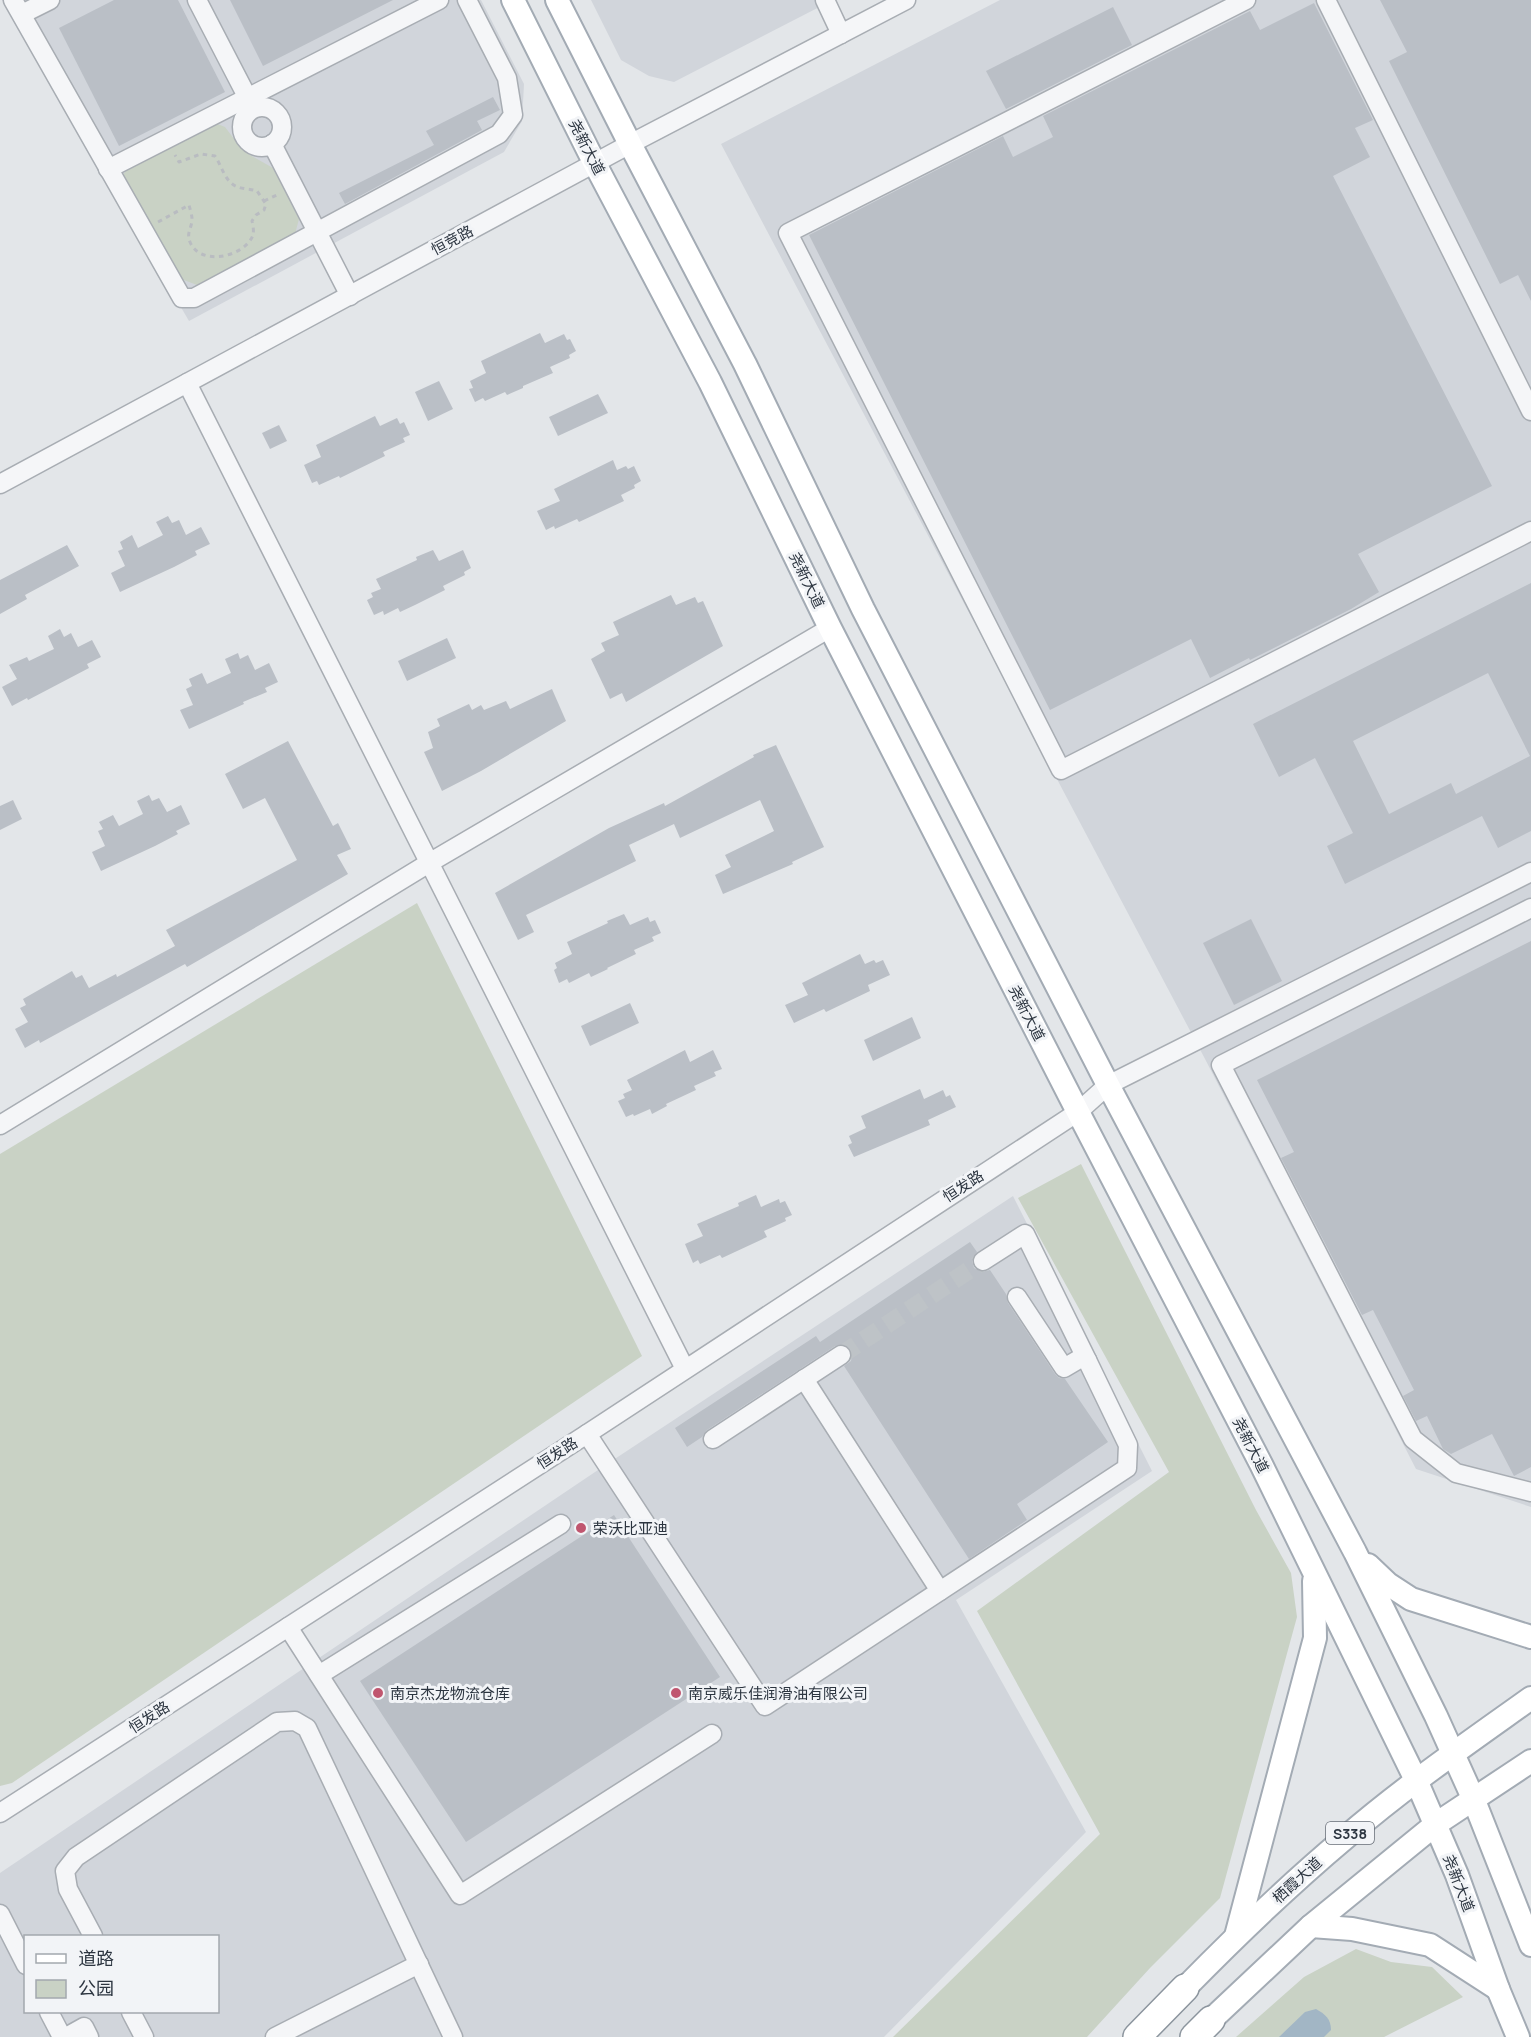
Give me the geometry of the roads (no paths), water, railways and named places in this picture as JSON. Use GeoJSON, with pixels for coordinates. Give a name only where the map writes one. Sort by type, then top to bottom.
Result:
{"type":"FeatureCollection","features":[{"type":"Feature","properties":{"kind":"highway","name":"栖霞大道"},"geometry":{"type":"LineString","coordinates":[[1137,2037],[1185,1988]]}},
{"type":"Feature","properties":{"kind":"main road","name":"尧新大道"},"geometry":{"type":"LineString","coordinates":[[513,0],[595,164],[710,382],[830,628],[1078,1112],[1262,1464],[1436,1824],[1518,2037]]}},
{"type":"Feature","properties":{"kind":"main road"},"geometry":{"type":"LineString","coordinates":[[557,0],[745,364],[863,609],[1108,1085],[1355,1552],[1454,1754],[1531,1945]]}},
{"type":"Feature","properties":{"kind":"main road"},"geometry":{"type":"LineString","coordinates":[[1355,1552],[1388,1584],[1411,1599],[1531,1637]]}},
{"type":"Feature","properties":{"kind":"main road"},"geometry":{"type":"LineString","coordinates":[[1236,1937],[1315,1638],[1313,1573]]}},
{"type":"Feature","properties":{"kind":"main road","name":"栖霞大道"},"geometry":{"type":"LineString","coordinates":[[1185,1988],[1236,1937],[1344,1838],[1416,1780],[1531,1698]]}},
{"type":"Feature","properties":{"kind":"main road"},"geometry":{"type":"LineString","coordinates":[[1202,2028],[1311,1926],[1436,1824],[1531,1761]]}},
{"type":"Feature","properties":{"kind":"main road"},"geometry":{"type":"LineString","coordinates":[[1311,1926],[1352,1929],[1430,1946],[1498,1989]]}},
{"type":"Feature","properties":{"kind":"street"},"geometry":{"type":"LineString","coordinates":[[50,0],[18,7],[182,298],[194,298],[499,134],[513,115],[507,78],[467,0]]}},
{"type":"Feature","properties":{"kind":"street"},"geometry":{"type":"LineString","coordinates":[[197,0],[250,103],[270,108],[280,118],[282,132],[272,144],[259,147],[252,145],[243,135],[243,122],[250,103]]}},
{"type":"Feature","properties":{"kind":"street"},"geometry":{"type":"LineString","coordinates":[[108,169],[166,139],[250,103],[439,0]]}},
{"type":"Feature","properties":{"kind":"street"},"geometry":{"type":"LineString","coordinates":[[825,0],[841,34]]}},
{"type":"Feature","properties":{"kind":"street","name":"恒竞路"},"geometry":{"type":"LineString","coordinates":[[0,484],[630,144],[906,0]]}},
{"type":"Feature","properties":{"kind":"street"},"geometry":{"type":"LineString","coordinates":[[1246,0],[788,233],[1061,770],[1531,531]]}},
{"type":"Feature","properties":{"kind":"street"},"geometry":{"type":"LineString","coordinates":[[1326,0],[1529,403]]}},
{"type":"Feature","properties":{"kind":"street"},"geometry":{"type":"LineString","coordinates":[[272,144],[350,296]]}},
{"type":"Feature","properties":{"kind":"street"},"geometry":{"type":"LineString","coordinates":[[187,383],[685,1369]]}},
{"type":"Feature","properties":{"kind":"street"},"geometry":{"type":"LineString","coordinates":[[1,1122],[429,863],[830,628]]}},
{"type":"Feature","properties":{"kind":"street","name":"恒发路"},"geometry":{"type":"LineString","coordinates":[[0,1813],[587,1434],[1078,1112],[1108,1085],[1531,872]]}},
{"type":"Feature","properties":{"kind":"street"},"geometry":{"type":"LineString","coordinates":[[1531,908],[1221,1065],[1413,1439],[1456,1473],[1531,1492]]}},
{"type":"Feature","properties":{"kind":"street"},"geometry":{"type":"LineString","coordinates":[[587,1434],[765,1706],[1127,1468],[1128,1445],[1025,1234],[983,1261]]}},
{"type":"Feature","properties":{"kind":"street"},"geometry":{"type":"LineString","coordinates":[[1017,1297],[1064,1368],[1081,1358],[1087,1360]]}},
{"type":"Feature","properties":{"kind":"street"},"geometry":{"type":"LineString","coordinates":[[713,1439],[841,1355]]}},
{"type":"Feature","properties":{"kind":"street"},"geometry":{"type":"LineString","coordinates":[[804,1379],[940,1591]]}},
{"type":"Feature","properties":{"kind":"street"},"geometry":{"type":"LineString","coordinates":[[319,1675],[561,1524]]}},
{"type":"Feature","properties":{"kind":"street"},"geometry":{"type":"LineString","coordinates":[[288,1627],[460,1895],[712,1734]]}},
{"type":"Feature","properties":{"kind":"street"},"geometry":{"type":"LineString","coordinates":[[92,1935],[68,1889],[65,1871],[76,1857],[277,1722],[295,1721],[307,1728],[453,2037]]}},
{"type":"Feature","properties":{"kind":"street"},"geometry":{"type":"LineString","coordinates":[[0,1914],[24,1961]]}},
{"type":"Feature","properties":{"kind":"street"},"geometry":{"type":"LineString","coordinates":[[275,2037],[419,1964]]}},
{"type":"Feature","properties":{"kind":"street"},"geometry":{"type":"LineString","coordinates":[[50,2013],[64,2037],[84,2027],[89,2037]]}},
{"type":"Feature","properties":{"kind":"street"},"geometry":{"type":"LineString","coordinates":[[132,2013],[144,2037]]}},
{"type":"Feature","properties":{"kind":"water"},"geometry":{"type":"Polygon","coordinates":[[[1316,2009],[1325,2015],[1330,2023],[1331,2030],[1324,2037],[1279,2037],[1305,2012],[1316,2009]]]}},
{"type":"Feature","properties":{"kind":"tunnel"},"geometry":{"type":"LineString","coordinates":[[841,1355],[983,1261]]}},
{"type":"Feature","properties":{"kind":"place","name":"荣沃比亚迪"},"geometry":{"type":"Point","coordinates":[581,1528]}},
{"type":"Feature","properties":{"kind":"place","name":"南京杰龙物流仓库"},"geometry":{"type":"Point","coordinates":[378,1693]}},
{"type":"Feature","properties":{"kind":"place","name":"南京威乐佳润滑油有限公司"},"geometry":{"type":"Point","coordinates":[676,1693]}}]}
